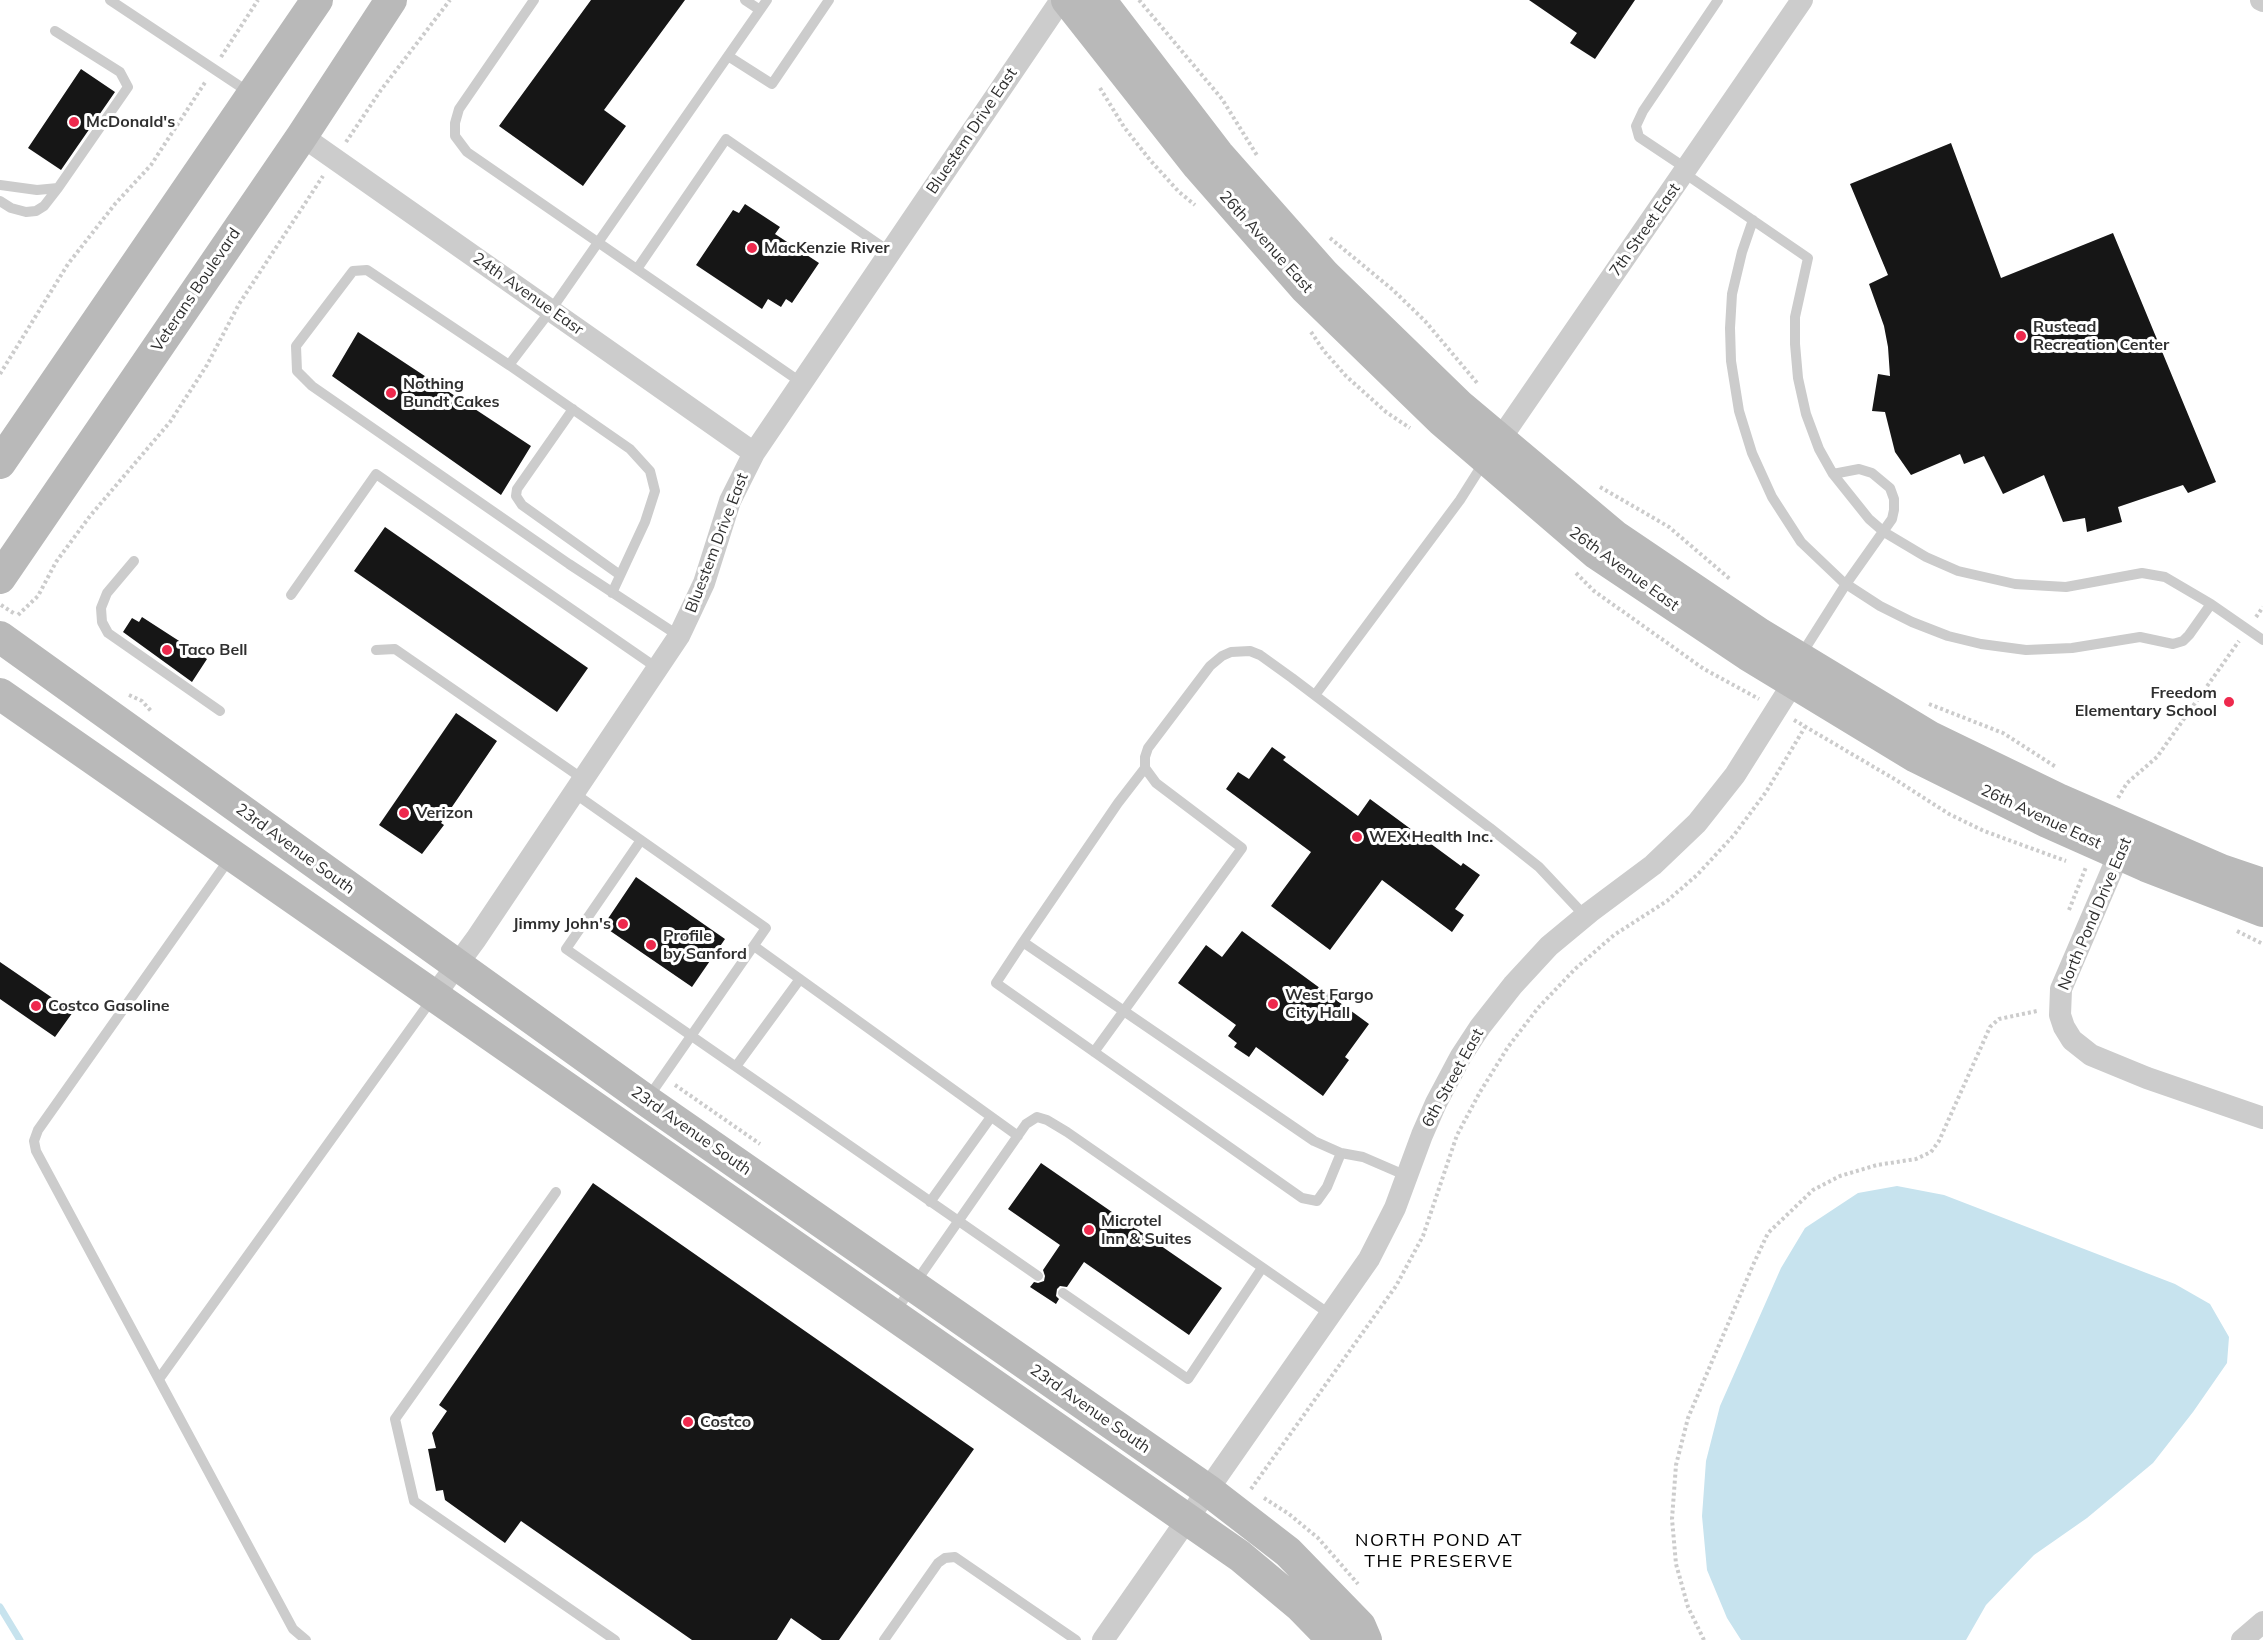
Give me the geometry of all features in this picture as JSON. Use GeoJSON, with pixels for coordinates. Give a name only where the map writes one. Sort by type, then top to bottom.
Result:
{"type":"FeatureCollection","features":[{"type":"Feature","properties":{"kind":"street"},"geometry":{"type":"LineString","coordinates":[[0,463],[317,0]]}},
{"type":"Feature","properties":{"kind":"street","name":"Veterans Boulevard"},"geometry":{"type":"LineString","coordinates":[[0,578],[302,136],[391,0]]}},
{"type":"Feature","properties":{"kind":"street","name":"Bluestem Drive East"},"geometry":{"type":"LineString","coordinates":[[434,996],[679,636],[704,583],[730,501],[754,453],[1061,0]]}},
{"type":"Feature","properties":{"kind":"street","name":"26th Avenue East"},"geometry":{"type":"LineString","coordinates":[[1067,0],[1198,166],[1305,288],[1441,420],[1493,449]]}},
{"type":"Feature","properties":{"kind":"street","name":"26th Avenue East"},"geometry":{"type":"LineString","coordinates":[[1100,0],[1218,154],[1325,275],[1459,405],[1493,449],[1597,554],[1748,655],[1796,670],[1916,757],[2047,822],[2123,829],[2221,870],[2263,884]]}},
{"type":"Feature","properties":{"kind":"street","name":"7th Street East"},"geometry":{"type":"LineString","coordinates":[[1493,449],[1802,0]]}},
{"type":"Feature","properties":{"kind":"street","name":"24th Avenue Easr"},"geometry":{"type":"LineString","coordinates":[[302,136],[754,453]]}},
{"type":"Feature","properties":{"kind":"street","name":"23rd Avenue South"},"geometry":{"type":"LineString","coordinates":[[9,626],[457,965],[655,1089],[912,1286],[1216,1480],[1360,1626],[1366,1640]]}},
{"type":"Feature","properties":{"kind":"street","name":"6th Street East"},"geometry":{"type":"LineString","coordinates":[[1103,1640],[1369,1259],[1383,1234],[1436,1103],[1480,1026],[1549,946],[1653,865],[1697,823],[1735,775],[1796,670]]}},
{"type":"Feature","properties":{"kind":"street"},"geometry":{"type":"LineString","coordinates":[[0,694],[1240,1556],[1301,1607],[1334,1640]]}},
{"type":"Feature","properties":{"kind":"street","name":"26th Avenue East"},"geometry":{"type":"LineString","coordinates":[[2123,829],[2146,866],[2263,911]]}},
{"type":"Feature","properties":{"kind":"street","name":"North Pond Drive East"},"geometry":{"type":"LineString","coordinates":[[2123,829],[2061,989],[2060,1015],[2064,1027],[2072,1040],[2091,1055],[2147,1078],[2263,1118]]}},
{"type":"Feature","properties":{"kind":"street"},"geometry":{"type":"LineString","coordinates":[[2242,1640],[2263,1622]]}},
{"type":"Feature","properties":{"kind":"lane"},"geometry":{"type":"LineString","coordinates":[[110,0],[252,95]]}},
{"type":"Feature","properties":{"kind":"lane"},"geometry":{"type":"LineString","coordinates":[[534,0],[459,110],[455,123],[455,136],[467,152],[802,382]]}},
{"type":"Feature","properties":{"kind":"lane"},"geometry":{"type":"LineString","coordinates":[[745,0],[760,10]]}},
{"type":"Feature","properties":{"kind":"lane"},"geometry":{"type":"LineString","coordinates":[[509,365],[551,310],[767,0]]}},
{"type":"Feature","properties":{"kind":"lane"},"geometry":{"type":"LineString","coordinates":[[728,56],[772,84],[830,0]]}},
{"type":"Feature","properties":{"kind":"lane"},"geometry":{"type":"LineString","coordinates":[[1718,0],[1643,111],[1636,126],[1639,137],[1808,258],[1795,318],[1798,378],[1806,414],[1819,449],[1833,474],[1869,519],[1884,532],[1926,557],[1958,571],[2015,584],[2066,587],[2142,573],[2155,574],[2174,581],[2263,640]]}},
{"type":"Feature","properties":{"kind":"lane"},"geometry":{"type":"LineString","coordinates":[[0,201],[11,208],[26,212],[36,211],[44,206],[128,87],[120,72],[56,31]]}},
{"type":"Feature","properties":{"kind":"lane"},"geometry":{"type":"LineString","coordinates":[[637,269],[726,139],[890,252]]}},
{"type":"Feature","properties":{"kind":"lane"},"geometry":{"type":"LineString","coordinates":[[0,185],[37,190],[58,188]]}},
{"type":"Feature","properties":{"kind":"lane"},"geometry":{"type":"LineString","coordinates":[[1753,220],[1742,252],[1730,317],[1731,361],[1739,411],[1752,453],[1772,497],[1801,542],[1846,584],[1880,606],[1948,636],[1981,644],[2026,650],[2072,648],[2140,637],[2173,644],[2183,641],[2189,635],[2211,604]]}},
{"type":"Feature","properties":{"kind":"lane"},"geometry":{"type":"LineString","coordinates":[[612,592],[645,522],[655,490],[650,471],[630,449],[509,365],[367,270],[354,271],[296,346],[297,371],[312,386],[612,592],[679,636]]}},
{"type":"Feature","properties":{"kind":"lane"},"geometry":{"type":"LineString","coordinates":[[573,409],[517,489],[516,496],[522,505],[620,575]]}},
{"type":"Feature","properties":{"kind":"lane"},"geometry":{"type":"LineString","coordinates":[[1315,695],[1460,500],[1493,449]]}},
{"type":"Feature","properties":{"kind":"lane"},"geometry":{"type":"LineString","coordinates":[[1796,670],[1846,584],[1892,519],[1894,510],[1894,499],[1890,488],[1872,472],[1859,470],[1833,474]]}},
{"type":"Feature","properties":{"kind":"lane"},"geometry":{"type":"LineString","coordinates":[[291,595],[376,474],[657,668]]}},
{"type":"Feature","properties":{"kind":"lane"},"geometry":{"type":"LineString","coordinates":[[134,561],[107,593],[101,608],[102,622],[108,633],[220,711]]}},
{"type":"Feature","properties":{"kind":"lane"},"geometry":{"type":"LineString","coordinates":[[376,650],[395,649],[578,786],[641,840],[766,928],[655,1089]]}},
{"type":"Feature","properties":{"kind":"lane"},"geometry":{"type":"LineString","coordinates":[[1094,1052],[1242,848],[1156,783],[1145,768],[1148,748],[1210,666],[1231,652],[1250,651],[1260,655],[1315,695],[1539,867],[1585,916]]}},
{"type":"Feature","properties":{"kind":"lane"},"geometry":{"type":"LineString","coordinates":[[1145,768],[1118,803],[996,983],[1302,1198],[1317,1201],[1327,1188],[1341,1153]]}},
{"type":"Feature","properties":{"kind":"lane"},"geometry":{"type":"LineString","coordinates":[[641,840],[566,949],[737,1065],[1038,1276]]}},
{"type":"Feature","properties":{"kind":"lane"},"geometry":{"type":"LineString","coordinates":[[232,855],[38,1130],[34,1142],[36,1151],[293,1629],[306,1640]]}},
{"type":"Feature","properties":{"kind":"lane"},"geometry":{"type":"LineString","coordinates":[[1023,942],[1314,1141],[1341,1153],[1363,1157],[1407,1176]]}},
{"type":"Feature","properties":{"kind":"lane"},"geometry":{"type":"LineString","coordinates":[[754,946],[1018,1136]]}},
{"type":"Feature","properties":{"kind":"lane"},"geometry":{"type":"LineString","coordinates":[[737,1065],[800,979]]}},
{"type":"Feature","properties":{"kind":"lane"},"geometry":{"type":"LineString","coordinates":[[159,1379],[434,996]]}},
{"type":"Feature","properties":{"kind":"lane"},"geometry":{"type":"LineString","coordinates":[[930,1202],[991,1117]]}},
{"type":"Feature","properties":{"kind":"lane"},"geometry":{"type":"LineString","coordinates":[[893,1315],[1026,1124],[1036,1117],[1047,1120],[1331,1315]]}},
{"type":"Feature","properties":{"kind":"lane"},"geometry":{"type":"LineString","coordinates":[[556,1192],[395,1419],[414,1501],[615,1640]]}},
{"type":"Feature","properties":{"kind":"lane"},"geometry":{"type":"LineString","coordinates":[[1063,1293],[1188,1379],[1262,1268]]}},
{"type":"Feature","properties":{"kind":"lane"},"geometry":{"type":"LineString","coordinates":[[884,1640],[938,1563],[945,1558],[955,1557],[1076,1640]]}},
{"type":"Feature","properties":{"kind":"path"},"geometry":{"type":"LineString","coordinates":[[0,374],[68,264],[115,204],[151,165],[258,0]]}},
{"type":"Feature","properties":{"kind":"path"},"geometry":{"type":"LineString","coordinates":[[9,626],[38,596],[56,562],[90,516],[170,422],[207,365],[239,304],[335,159],[381,90],[450,0]]}},
{"type":"Feature","properties":{"kind":"path"},"geometry":{"type":"LineString","coordinates":[[1139,0],[1222,99],[1262,163]]}},
{"type":"Feature","properties":{"kind":"path"},"geometry":{"type":"LineString","coordinates":[[1321,231],[1393,290],[1479,385]]}},
{"type":"Feature","properties":{"kind":"path"},"geometry":{"type":"LineString","coordinates":[[1591,481],[1669,527],[1733,582]]}},
{"type":"Feature","properties":{"kind":"path"},"geometry":{"type":"LineString","coordinates":[[0,604],[9,626]]}},
{"type":"Feature","properties":{"kind":"path"},"geometry":{"type":"LineString","coordinates":[[2123,829],[2116,801],[2127,783],[2157,757],[2263,607]]}},
{"type":"Feature","properties":{"kind":"path"},"geometry":{"type":"LineString","coordinates":[[9,626],[27,622]]}},
{"type":"Feature","properties":{"kind":"path"},"geometry":{"type":"LineString","coordinates":[[122,692],[142,701],[155,715]]}},
{"type":"Feature","properties":{"kind":"path"},"geometry":{"type":"LineString","coordinates":[[1928,704],[2002,733],[2060,769]]}},
{"type":"Feature","properties":{"kind":"path"},"geometry":{"type":"LineString","coordinates":[[1216,1480],[1251,1490],[1396,1286],[1423,1236],[1458,1135],[1480,1092],[1508,1047],[1538,1008],[1575,969],[1614,935],[1667,901],[1697,875],[1734,835],[1766,792],[1805,727],[1896,780],[1948,814],[1984,831],[2091,871]]}},
{"type":"Feature","properties":{"kind":"path"},"geometry":{"type":"LineString","coordinates":[[2068,911],[2089,861]]}},
{"type":"Feature","properties":{"kind":"path"},"geometry":{"type":"LineString","coordinates":[[1704,1640],[1688,1606],[1676,1564],[1672,1519],[1676,1465],[1688,1418],[1768,1233],[1813,1190],[1840,1176],[1877,1165],[1916,1160],[1931,1152],[1939,1141],[1990,1027],[1999,1019],[2037,1012],[2037,1006]]}},
{"type":"Feature","properties":{"kind":"path"},"geometry":{"type":"LineString","coordinates":[[655,1089],[768,1150]]}},
{"type":"Feature","properties":{"kind":"water"},"geometry":{"type":"Polygon","coordinates":[[[1897,1186],[1944,1195],[2175,1284],[2210,1304],[2229,1337],[2227,1363],[2193,1412],[2153,1463],[2087,1518],[2034,1555],[1986,1605],[1966,1640],[1741,1640],[1727,1618],[1707,1570],[1702,1516],[1706,1461],[1720,1406],[1781,1268],[1805,1228],[1858,1193],[1897,1186]]]}},
{"type":"Feature","properties":{"kind":"building"},"geometry":{"type":"Polygon","coordinates":[[[591,0],[685,0],[604,110],[626,126],[583,186],[499,126],[591,0]]]}},
{"type":"Feature","properties":{"kind":"building"},"geometry":{"type":"Polygon","coordinates":[[[1529,0],[1635,0],[1595,59],[1570,43],[1577,33],[1529,0]]]}},
{"type":"Feature","properties":{"kind":"building","name":"McDonald's"},"geometry":{"type":"Polygon","coordinates":[[[81,69],[115,92],[61,170],[28,148],[81,69]]]}},
{"type":"Feature","properties":{"kind":"building","name":"Rustead Recreation Center"},"geometry":{"type":"Polygon","coordinates":[[[1951,143],[2001,278],[2113,233],[2216,482],[2188,493],[2183,485],[2118,507],[2122,522],[2087,532],[2085,518],[2063,522],[2044,475],[2003,494],[1984,456],[1964,464],[1960,454],[1911,475],[1895,452],[1885,412],[1872,411],[1878,374],[1890,376],[1884,326],[1869,284],[1888,275],[1850,184],[1951,143]]]}},
{"type":"Feature","properties":{"kind":"building","name":"MacKenzie River"},"geometry":{"type":"Polygon","coordinates":[[[745,204],[780,227],[775,234],[819,263],[792,303],[786,299],[781,307],[768,299],[762,309],[696,265],[733,210],[739,213],[745,204]]]}},
{"type":"Feature","properties":{"kind":"building"},"geometry":{"type":"Polygon","coordinates":[[[358,332],[531,446],[501,495],[332,376],[358,332]]]}},
{"type":"Feature","properties":{"kind":"building"},"geometry":{"type":"Polygon","coordinates":[[[385,527],[588,668],[557,712],[354,571],[385,527]]]}},
{"type":"Feature","properties":{"kind":"building","name":"Taco Bell"},"geometry":{"type":"Polygon","coordinates":[[[142,617],[207,659],[192,682],[123,632],[132,618],[139,622],[142,617]]]}},
{"type":"Feature","properties":{"kind":"building"},"geometry":{"type":"Polygon","coordinates":[[[456,713],[497,741],[441,823],[444,825],[422,854],[379,825],[456,713]]]}},
{"type":"Feature","properties":{"kind":"building","name":"WEX Health Inc."},"geometry":{"type":"Polygon","coordinates":[[[1272,747],[1286,757],[1283,760],[1358,816],[1370,799],[1461,866],[1463,863],[1480,875],[1455,909],[1464,915],[1452,932],[1382,880],[1330,950],[1271,906],[1311,852],[1226,789],[1238,772],[1249,779],[1272,747]]]}},
{"type":"Feature","properties":{"kind":"building"},"geometry":{"type":"Polygon","coordinates":[[[636,877],[725,939],[692,987],[603,926],[636,877]]]}},
{"type":"Feature","properties":{"kind":"building","name":"West Fargo City Hall"},"geometry":{"type":"Polygon","coordinates":[[[1242,931],[1369,1024],[1345,1057],[1349,1060],[1323,1096],[1256,1047],[1249,1057],[1234,1047],[1237,1043],[1228,1036],[1236,1025],[1178,983],[1206,945],[1222,957],[1242,931]]]}},
{"type":"Feature","properties":{"kind":"building","name":"Costco Gasoline"},"geometry":{"type":"Polygon","coordinates":[[[0,962],[73,1012],[55,1037],[0,999],[0,962]]]}},
{"type":"Feature","properties":{"kind":"building","name":"Microtel Inn & Suites"},"geometry":{"type":"Polygon","coordinates":[[[1041,1163],[1222,1288],[1189,1335],[1084,1262],[1067,1287],[1060,1286],[1057,1289],[1056,1296],[1059,1299],[1056,1304],[1030,1287],[1034,1282],[1044,1281],[1043,1270],[1060,1245],[1008,1209],[1041,1163]]]}},
{"type":"Feature","properties":{"kind":"building","name":"Costco"},"geometry":{"type":"Polygon","coordinates":[[[593,1183],[974,1449],[839,1640],[822,1640],[791,1618],[777,1640],[692,1640],[521,1521],[505,1543],[445,1500],[443,1490],[436,1491],[428,1449],[436,1448],[432,1433],[447,1411],[439,1405],[593,1183]]]}},
{"type":"Feature","properties":{"kind":"waterway"},"geometry":{"type":"LineString","coordinates":[[0,1607],[20,1640]]}},
{"type":"Feature","properties":{"kind":"place","name":"McDonald's"},"geometry":{"type":"Point","coordinates":[74,122]}},
{"type":"Feature","properties":{"kind":"place","name":"MacKenzie River"},"geometry":{"type":"Point","coordinates":[752,248]}},
{"type":"Feature","properties":{"kind":"place","name":"Rustead Recreation Center"},"geometry":{"type":"Point","coordinates":[2021,336]}},
{"type":"Feature","properties":{"kind":"place","name":"Nothing Bundt Cakes"},"geometry":{"type":"Point","coordinates":[391,393]}},
{"type":"Feature","properties":{"kind":"place","name":"Taco Bell"},"geometry":{"type":"Point","coordinates":[167,650]}},
{"type":"Feature","properties":{"kind":"place","name":"Freedom Elementary School"},"geometry":{"type":"Point","coordinates":[2229,702]}},
{"type":"Feature","properties":{"kind":"place","name":"Verizon"},"geometry":{"type":"Point","coordinates":[404,813]}},
{"type":"Feature","properties":{"kind":"place","name":"WEX Health Inc."},"geometry":{"type":"Point","coordinates":[1357,837]}},
{"type":"Feature","properties":{"kind":"place","name":"Jimmy John's"},"geometry":{"type":"Point","coordinates":[623,924]}},
{"type":"Feature","properties":{"kind":"place","name":"Profile by Sanford"},"geometry":{"type":"Point","coordinates":[651,945]}},
{"type":"Feature","properties":{"kind":"place","name":"West Fargo City Hall"},"geometry":{"type":"Point","coordinates":[1273,1004]}},
{"type":"Feature","properties":{"kind":"place","name":"Costco Gasoline"},"geometry":{"type":"Point","coordinates":[36,1006]}},
{"type":"Feature","properties":{"kind":"place","name":"Microtel Inn & Suites"},"geometry":{"type":"Point","coordinates":[1089,1230]}},
{"type":"Feature","properties":{"kind":"place","name":"Costco"},"geometry":{"type":"Point","coordinates":[688,1422]}},
{"type":"Feature","properties":{"kind":"district","name":"NORTH POND AT THE PRESERVE"},"geometry":{"type":"Point","coordinates":[1439,1551]}}]}
